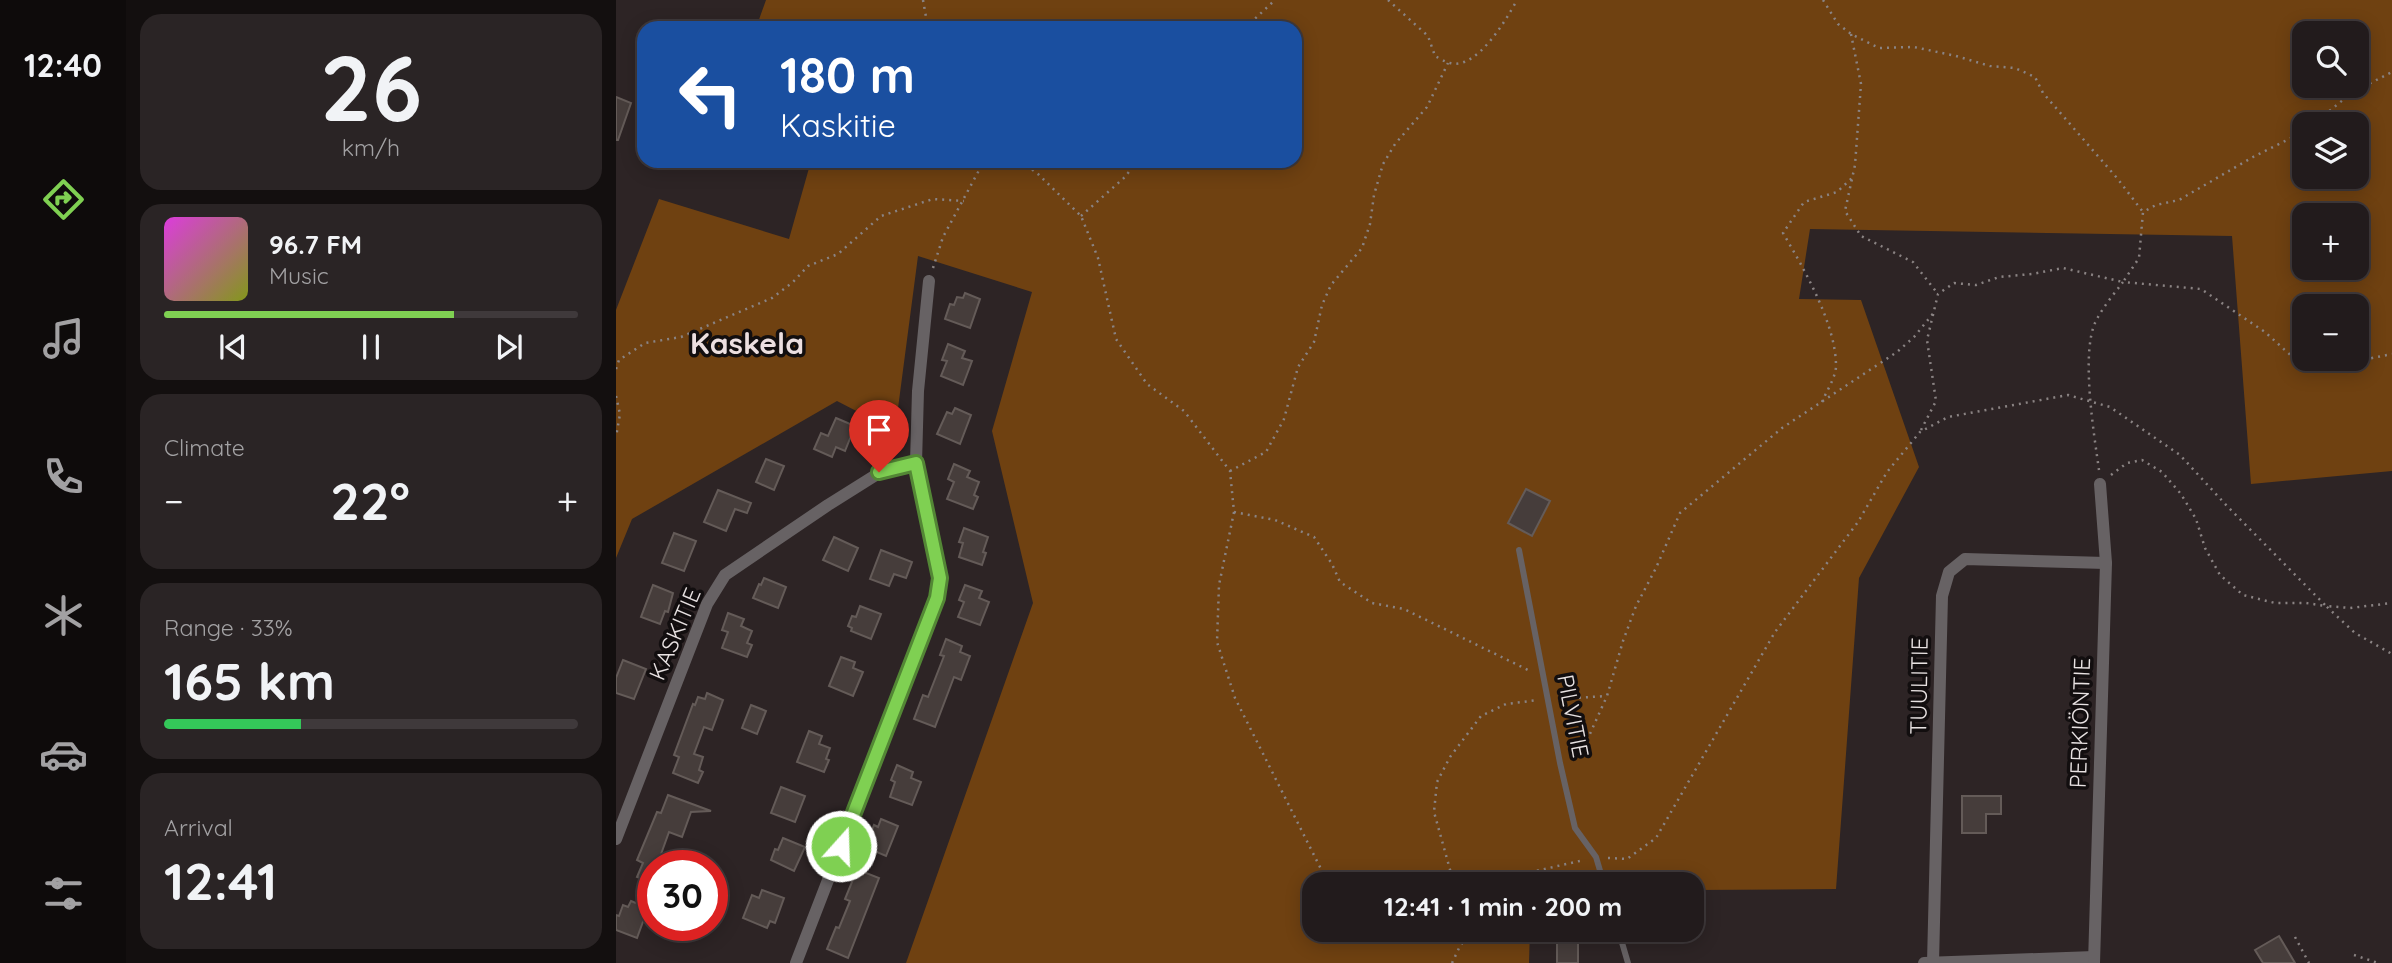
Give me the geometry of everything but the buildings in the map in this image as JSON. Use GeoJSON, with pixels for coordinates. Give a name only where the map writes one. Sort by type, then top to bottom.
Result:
{"type":"FeatureCollection","features":[{"type":"Feature","properties":{"kind":"street"},"geometry":{"type":"LineString","coordinates":[[796,963],[937,598],[940,578],[916,463],[918,391],[929,282]]}},
{"type":"Feature","properties":{"kind":"street","name":"KASKITIE"},"geometry":{"type":"LineString","coordinates":[[616,839],[707,604],[725,575],[879,472],[916,463]]}},
{"type":"Feature","properties":{"kind":"street","name":"PERKIÖNTIE"},"geometry":{"type":"LineString","coordinates":[[2094,960],[2106,563],[2100,484]]}},
{"type":"Feature","properties":{"kind":"street","name":"TUULITIE"},"geometry":{"type":"LineString","coordinates":[[1933,963],[1942,596],[1948,572],[1965,559],[2106,563]]}},
{"type":"Feature","properties":{"kind":"street"},"geometry":{"type":"LineString","coordinates":[[1924,963],[2094,960]]}},
{"type":"Feature","properties":{"kind":"lane","name":"PILVITIE"},"geometry":{"type":"LineString","coordinates":[[1519,550],[1575,828],[1596,858],[1600,872]]}},
{"type":"Feature","properties":{"kind":"lane"},"geometry":{"type":"LineString","coordinates":[[1622,942],[1628,963]]}},
{"type":"Feature","properties":{"kind":"path"},"geometry":{"type":"LineString","coordinates":[[923,0],[927,21]]}},
{"type":"Feature","properties":{"kind":"path"},"geometry":{"type":"LineString","coordinates":[[1252,21],[1275,0]]}},
{"type":"Feature","properties":{"kind":"path"},"geometry":{"type":"LineString","coordinates":[[1388,0],[1428,36],[1434,55],[1448,63],[1456,64],[1472,59],[1495,35],[1517,0]]}},
{"type":"Feature","properties":{"kind":"path"},"geometry":{"type":"LineString","coordinates":[[1823,0],[1838,24],[1879,48],[1914,47],[1990,66],[2015,68],[2035,77],[2043,93],[2143,212],[2139,258],[2096,322],[2091,342],[2090,401],[2100,484]]}},
{"type":"Feature","properties":{"kind":"path"},"geometry":{"type":"LineString","coordinates":[[1829,0],[1830,8]]}},
{"type":"Feature","properties":{"kind":"path"},"geometry":{"type":"LineString","coordinates":[[1851,34],[1861,84],[1852,177],[1845,211],[1861,236],[1913,262],[1938,294],[1927,340],[1936,401],[1920,432]]}},
{"type":"Feature","properties":{"kind":"path"},"geometry":{"type":"LineString","coordinates":[[1230,471],[1266,452],[1272,442],[1284,419],[1298,367],[1314,342],[1322,305],[1331,285],[1362,248],[1383,164],[1395,144],[1427,107],[1448,63]]}},
{"type":"Feature","properties":{"kind":"path"},"geometry":{"type":"LineString","coordinates":[[2328,112],[2353,92],[2392,72]]}},
{"type":"Feature","properties":{"kind":"path"},"geometry":{"type":"LineString","coordinates":[[2143,212],[2156,205],[2179,200],[2292,138]]}},
{"type":"Feature","properties":{"kind":"path"},"geometry":{"type":"LineString","coordinates":[[929,282],[943,237],[980,168]]}},
{"type":"Feature","properties":{"kind":"path"},"geometry":{"type":"LineString","coordinates":[[1030,168],[1081,216],[1098,258],[1116,339],[1147,384],[1184,411],[1230,471],[1234,512],[1219,585],[1217,642],[1235,698],[1322,872]]}},
{"type":"Feature","properties":{"kind":"path"},"geometry":{"type":"LineString","coordinates":[[1081,216],[1132,168]]}},
{"type":"Feature","properties":{"kind":"path"},"geometry":{"type":"LineString","coordinates":[[1822,402],[1836,369],[1830,335],[1811,280],[1783,233],[1804,202],[1837,192],[1852,177]]}},
{"type":"Feature","properties":{"kind":"path"},"geometry":{"type":"LineString","coordinates":[[616,369],[619,360],[645,343],[681,337],[772,298],[808,266],[838,254],[881,216],[933,199],[964,201]]}},
{"type":"Feature","properties":{"kind":"path"},"geometry":{"type":"LineString","coordinates":[[1938,294],[1954,283],[1976,285],[1998,277],[2063,268],[2123,282],[2201,289],[2265,332],[2308,371],[2392,354]]}},
{"type":"Feature","properties":{"kind":"path"},"geometry":{"type":"LineString","coordinates":[[1560,763],[1589,736],[1607,696],[1636,606],[1680,513],[1782,428],[1897,352],[1914,337],[1936,310]]}},
{"type":"Feature","properties":{"kind":"path"},"geometry":{"type":"LineString","coordinates":[[616,396],[620,414],[616,438]]}},
{"type":"Feature","properties":{"kind":"path"},"geometry":{"type":"LineString","coordinates":[[2100,484],[2127,463],[2142,460],[2162,472],[2181,494],[2196,519],[2205,548],[2220,575],[2243,595],[2275,603],[2326,606],[2355,633],[2392,654]]}},
{"type":"Feature","properties":{"kind":"path"},"geometry":{"type":"LineString","coordinates":[[1234,512],[1275,520],[1314,537],[1340,582],[1372,603],[1404,610],[1544,677]]}},
{"type":"Feature","properties":{"kind":"path"},"geometry":{"type":"LineString","coordinates":[[1451,872],[1434,812],[1437,782],[1450,757],[1481,716],[1506,704],[1607,696]]}},
{"type":"Feature","properties":{"kind":"path"},"geometry":{"type":"LineString","coordinates":[[2295,937],[2309,963]]}},
{"type":"Feature","properties":{"kind":"path"},"geometry":{"type":"LineString","coordinates":[[1452,963],[1463,942]]}},
{"type":"Feature","properties":{"kind":"path"},"geometry":{"type":"LineString","coordinates":[[2354,955],[2378,963]]}},
{"type":"Feature","properties":{"kind":"shaded area"},"geometry":{"type":"Polygon","coordinates":[[[766,0],[2392,0],[2392,471],[2251,484],[2232,236],[1810,229],[1799,299],[1861,300],[1919,467],[1859,578],[1836,889],[1704,890],[1704,872],[1302,872],[1302,942],[1530,942],[1529,963],[906,963],[1033,603],[992,431],[1032,292],[918,256],[895,431],[837,401],[632,519],[616,558],[616,310],[659,199],[789,239],[809,168],[1302,168],[1302,21],[758,21],[766,0]]]}},
{"type":"Feature","properties":{"kind":"district","name":"Kaskela"},"geometry":{"type":"Point","coordinates":[747,344]}},
{"type":"Feature","properties":{"kind":"route"},"geometry":{"type":"LineString","coordinates":[[841,846],[937,598],[940,578],[916,463],[879,472]]}}]}
